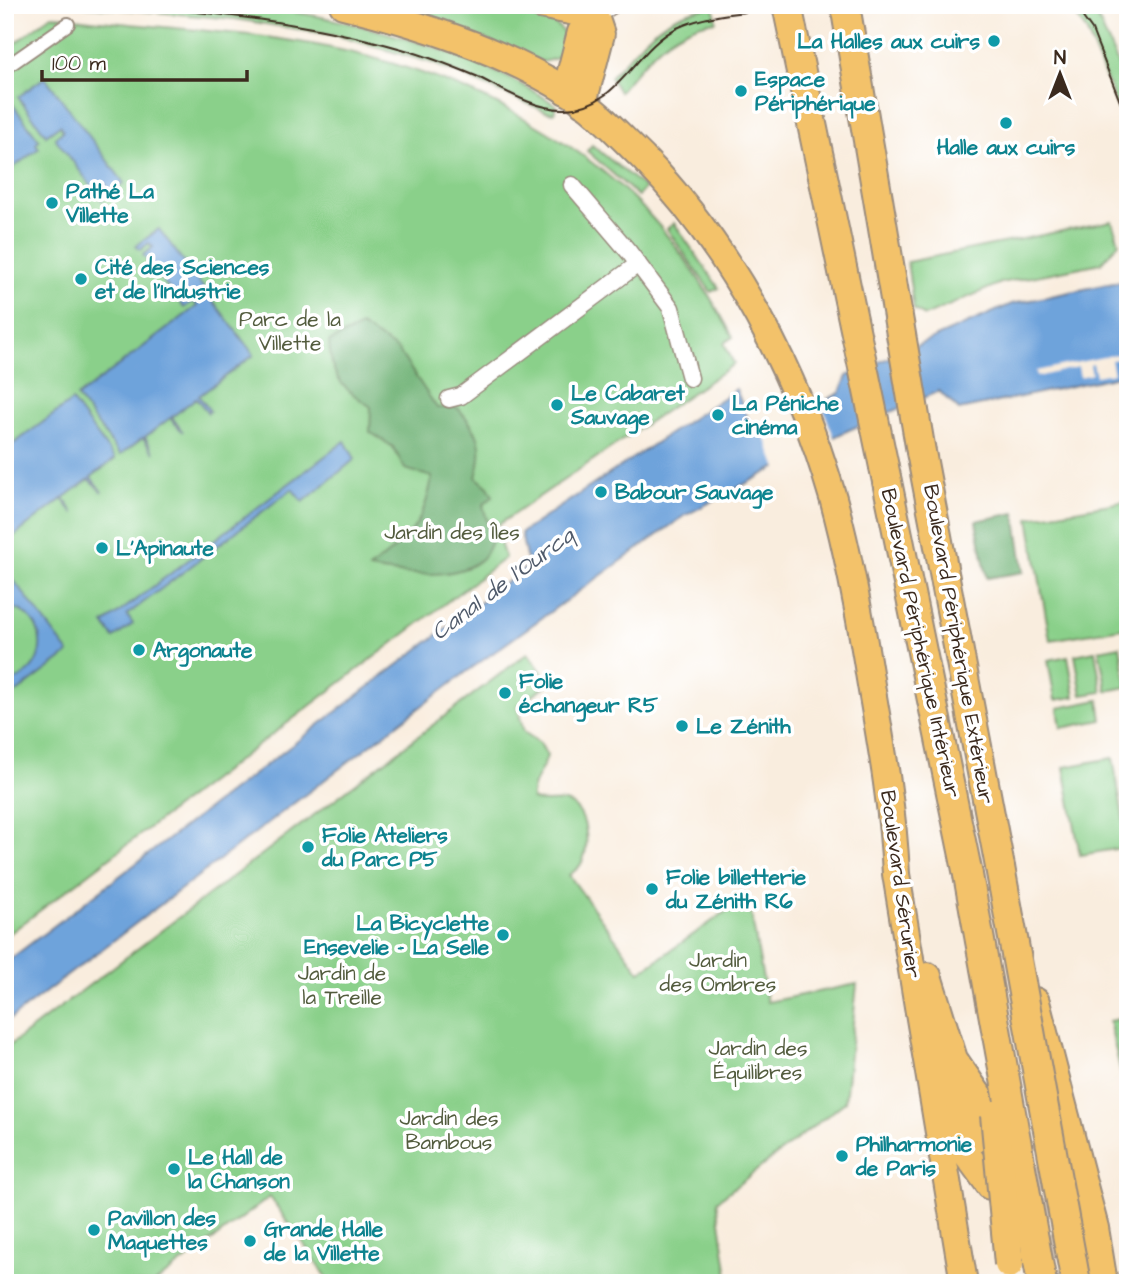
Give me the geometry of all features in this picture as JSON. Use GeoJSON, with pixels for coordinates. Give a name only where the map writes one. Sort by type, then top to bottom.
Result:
{"type":"FeatureCollection","features":[{"type":"Feature","properties":{"kind":"highway","name":"Boulevard Périphérique Intérieur"},"geometry":{"type":"LineString","coordinates":[[787,5],[968,875],[1042,1283]]}},
{"type":"Feature","properties":{"kind":"highway","name":"Boulevard Périphérique Extérieur"},"geometry":{"type":"LineString","coordinates":[[845,5],[921,452],[1076,1283]]}},
{"type":"Feature","properties":{"kind":"highway"},"geometry":{"type":"LineString","coordinates":[[1014,947],[1039,1016],[1094,1228],[1103,1283]]}},
{"type":"Feature","properties":{"kind":"highway"},"geometry":{"type":"LineString","coordinates":[[983,959],[1010,1273]]}},
{"type":"Feature","properties":{"kind":"main road","name":"Boulevard Sérurier"},"geometry":{"type":"LineString","coordinates":[[343,5],[404,21],[470,44],[575,97],[613,128],[667,183],[714,245],[764,328],[798,403],[829,487],[856,597],[893,821],[896,874],[964,1283]]}},
{"type":"Feature","properties":{"kind":"main road"},"geometry":{"type":"LineString","coordinates":[[540,5],[604,10]]}},
{"type":"Feature","properties":{"kind":"main road"},"geometry":{"type":"LineString","coordinates":[[575,97],[582,32],[604,10]]}},
{"type":"Feature","properties":{"kind":"main road"},"geometry":{"type":"LineString","coordinates":[[893,821],[906,864],[937,1056],[957,1099],[981,1138]]}},
{"type":"Feature","properties":{"kind":"main road"},"geometry":{"type":"LineString","coordinates":[[917,930],[945,1037],[959,1069],[984,1104]]}},
{"type":"Feature","properties":{"kind":"main road"},"geometry":{"type":"LineString","coordinates":[[935,1112],[990,1186]]}},
{"type":"Feature","properties":{"kind":"street"},"geometry":{"type":"LineString","coordinates":[[5,68],[68,24]]}},
{"type":"Feature","properties":{"kind":"street"},"geometry":{"type":"LineString","coordinates":[[572,185],[671,308],[690,378]]}},
{"type":"Feature","properties":{"kind":"street"},"geometry":{"type":"LineString","coordinates":[[449,399],[461,396],[638,264]]}},
{"type":"Feature","properties":{"kind":"green space"},"geometry":{"type":"Polygon","coordinates":[[[74,5],[234,5],[314,16],[357,25],[444,51],[523,85],[556,105],[554,113],[545,111],[432,63],[338,36],[235,19],[74,5]]]}},
{"type":"Feature","properties":{"kind":"green space"},"geometry":{"type":"Polygon","coordinates":[[[405,5],[509,10],[537,16],[557,26],[565,39],[557,58],[543,62],[411,11],[405,5]]]}},
{"type":"Feature","properties":{"kind":"green space"},"geometry":{"type":"Polygon","coordinates":[[[1068,5],[1092,5],[1128,87],[1128,132],[1086,30],[1068,5]]]}},
{"type":"Feature","properties":{"kind":"green space"},"geometry":{"type":"Polygon","coordinates":[[[714,6],[716,21],[685,30],[672,37],[650,56],[619,92],[610,77],[644,40],[666,22],[695,10],[714,6]]]}},
{"type":"Feature","properties":{"kind":"green space","name":"Parc de la Villette"},"geometry":{"type":"Polygon","coordinates":[[[52,15],[273,38],[321,46],[417,71],[510,110],[553,135],[594,164],[631,196],[661,228],[711,299],[733,337],[724,343],[734,364],[495,527],[505,558],[5,937],[5,51],[52,15]]]}},
{"type":"Feature","properties":{"kind":"green space"},"geometry":{"type":"Polygon","coordinates":[[[592,145],[645,188],[638,196],[587,151],[592,145]]]}},
{"type":"Feature","properties":{"kind":"green space"},"geometry":{"type":"Polygon","coordinates":[[[1112,221],[1119,243],[1101,263],[1001,283],[925,316],[914,310],[907,262],[1112,221]]]}},
{"type":"Feature","properties":{"kind":"green space"},"geometry":{"type":"Polygon","coordinates":[[[674,223],[719,288],[711,292],[667,229],[674,223]]]}},
{"type":"Feature","properties":{"kind":"green space","name":"Jardin des Îles"},"geometry":{"type":"Polygon","coordinates":[[[361,326],[398,350],[437,408],[458,408],[476,432],[480,456],[476,477],[488,487],[493,496],[483,505],[492,540],[483,557],[471,566],[458,571],[427,574],[369,569],[404,540],[419,520],[432,477],[405,469],[393,447],[370,432],[371,407],[345,387],[335,373],[329,342],[361,326]]]}},
{"type":"Feature","properties":{"kind":"green space"},"geometry":{"type":"Polygon","coordinates":[[[1128,501],[1128,627],[1050,640],[1029,518],[1128,501]]]}},
{"type":"Feature","properties":{"kind":"green space"},"geometry":{"type":"Polygon","coordinates":[[[1015,513],[1024,572],[987,578],[976,521],[1015,513]]]}},
{"type":"Feature","properties":{"kind":"green space"},"geometry":{"type":"Polygon","coordinates":[[[1120,646],[1127,687],[1107,691],[1099,650],[1120,646]]]}},
{"type":"Feature","properties":{"kind":"green space"},"geometry":{"type":"Polygon","coordinates":[[[1095,651],[1102,692],[1082,695],[1075,655],[1095,651]]]}},
{"type":"Feature","properties":{"kind":"green space"},"geometry":{"type":"Polygon","coordinates":[[[528,653],[550,683],[517,706],[524,732],[540,743],[547,756],[533,788],[532,799],[540,802],[565,802],[579,811],[585,828],[586,848],[580,865],[569,875],[640,972],[748,896],[767,1002],[857,984],[845,1102],[717,1201],[729,1283],[331,1283],[270,1197],[155,1283],[5,1283],[5,1049],[528,653]]]}},
{"type":"Feature","properties":{"kind":"green space"},"geometry":{"type":"Polygon","coordinates":[[[1068,656],[1075,697],[1055,700],[1048,660],[1068,656]]]}},
{"type":"Feature","properties":{"kind":"green space"},"geometry":{"type":"Polygon","coordinates":[[[1099,700],[1102,720],[1061,728],[1058,708],[1099,700]]]}},
{"type":"Feature","properties":{"kind":"green space"},"geometry":{"type":"Polygon","coordinates":[[[1113,758],[1128,847],[1080,855],[1064,767],[1113,758]]]}},
{"type":"Feature","properties":{"kind":"green space"},"geometry":{"type":"Polygon","coordinates":[[[1128,1017],[1128,1103],[1109,1021],[1128,1017]]]}},
{"type":"Feature","properties":{"kind":"water"},"geometry":{"type":"Polygon","coordinates":[[[45,77],[124,183],[102,200],[99,196],[108,189],[105,184],[95,191],[55,138],[63,131],[60,125],[46,135],[18,97],[45,77]]]}},
{"type":"Feature","properties":{"kind":"water"},"geometry":{"type":"Polygon","coordinates":[[[11,102],[39,140],[36,144],[39,148],[5,174],[5,106],[11,102]]]}},
{"type":"Feature","properties":{"kind":"water"},"geometry":{"type":"Polygon","coordinates":[[[159,229],[254,355],[199,396],[210,411],[208,413],[196,398],[172,417],[183,432],[170,418],[145,437],[154,453],[143,438],[120,455],[77,397],[197,306],[194,301],[184,308],[143,255],[153,247],[149,243],[140,250],[136,246],[159,229]]]}},
{"type":"Feature","properties":{"kind":"water"},"geometry":{"type":"Polygon","coordinates":[[[1128,280],[1128,374],[959,410],[939,391],[842,433],[684,516],[465,673],[5,1023],[5,963],[528,566],[521,533],[736,389],[753,432],[758,435],[840,393],[847,376],[1012,304],[1128,280]]]}},
{"type":"Feature","properties":{"kind":"water"},"geometry":{"type":"Polygon","coordinates":[[[72,401],[115,459],[91,477],[102,492],[89,479],[64,498],[74,514],[62,499],[14,536],[5,525],[5,450],[72,401]]]}},
{"type":"Feature","properties":{"kind":"water"},"geometry":{"type":"Polygon","coordinates":[[[345,441],[355,459],[303,502],[292,489],[127,615],[133,624],[114,638],[104,624],[345,441]]]}},
{"type":"Feature","properties":{"kind":"water"},"geometry":{"type":"Polygon","coordinates":[[[12,578],[69,653],[5,701],[5,682],[20,677],[31,668],[38,657],[40,644],[38,631],[31,620],[20,611],[5,606],[5,583],[12,578]]]}},
{"type":"Feature","properties":{"kind":"pier"},"geometry":{"type":"Polygon","coordinates":[[[1128,352],[1128,358],[1111,360],[1114,373],[1096,376],[1093,364],[1090,365],[1092,374],[1080,377],[1078,367],[1037,377],[1036,371],[1128,352]]]}},
{"type":"Feature","properties":{"kind":"pier"},"geometry":{"type":"Polygon","coordinates":[[[820,400],[835,440],[778,471],[762,429],[820,400]]]}},
{"type":"Feature","properties":{"kind":"tunnel"},"geometry":{"type":"LineString","coordinates":[[1011,1134],[1033,1159],[1060,1201]]}},
{"type":"Feature","properties":{"kind":"tunnel"},"geometry":{"type":"LineString","coordinates":[[1030,1200],[1046,1230],[1059,1283]]}},
{"type":"Feature","properties":{"kind":"tram line"},"geometry":{"type":"LineString","coordinates":[[115,5],[260,20],[367,40],[449,65],[530,102],[565,109],[584,106],[600,99],[662,38],[694,21],[737,13],[849,5]]}},
{"type":"Feature","properties":{"kind":"tram line"},"geometry":{"type":"LineString","coordinates":[[1074,5],[1092,30],[1128,122]]}},
{"type":"Feature","properties":{"kind":"place","name":"La Halles aux cuirs"},"geometry":{"type":"Point","coordinates":[994,41]}},
{"type":"Feature","properties":{"kind":"place","name":"Espace Périphérique"},"geometry":{"type":"Point","coordinates":[741,91]}},
{"type":"Feature","properties":{"kind":"place","name":"Halle aux cuirs"},"geometry":{"type":"Point","coordinates":[1006,123]}},
{"type":"Feature","properties":{"kind":"place","name":"Pathé La Villette"},"geometry":{"type":"Point","coordinates":[52,203]}},
{"type":"Feature","properties":{"kind":"place","name":"Cité des Sciences et de l'Industrie"},"geometry":{"type":"Point","coordinates":[81,279]}},
{"type":"Feature","properties":{"kind":"place","name":"Le Cabaret Sauvage"},"geometry":{"type":"Point","coordinates":[557,405]}},
{"type":"Feature","properties":{"kind":"place","name":"La Péniche cinéma"},"geometry":{"type":"Point","coordinates":[718,415]}},
{"type":"Feature","properties":{"kind":"place","name":"Babour Sauvage"},"geometry":{"type":"Point","coordinates":[601,492]}},
{"type":"Feature","properties":{"kind":"place","name":"L'Apinaute"},"geometry":{"type":"Point","coordinates":[102,548]}},
{"type":"Feature","properties":{"kind":"place","name":"Argonaute"},"geometry":{"type":"Point","coordinates":[139,650]}},
{"type":"Feature","properties":{"kind":"place","name":"Folie échangeur R5"},"geometry":{"type":"Point","coordinates":[505,693]}},
{"type":"Feature","properties":{"kind":"place","name":"Le Zénith"},"geometry":{"type":"Point","coordinates":[682,726]}},
{"type":"Feature","properties":{"kind":"place","name":"Folie Ateliers du Parc P5"},"geometry":{"type":"Point","coordinates":[308,847]}},
{"type":"Feature","properties":{"kind":"place","name":"Folie billetterie du Zénith R6"},"geometry":{"type":"Point","coordinates":[652,889]}},
{"type":"Feature","properties":{"kind":"place","name":"La Bicyclette Ensevelie - La Selle"},"geometry":{"type":"Point","coordinates":[503,935]}},
{"type":"Feature","properties":{"kind":"place","name":"Philharmonie de Paris"},"geometry":{"type":"Point","coordinates":[842,1156]}},
{"type":"Feature","properties":{"kind":"place","name":"Le Hall de la Chanson"},"geometry":{"type":"Point","coordinates":[174,1169]}},
{"type":"Feature","properties":{"kind":"place","name":"Pavillon des Maquettes"},"geometry":{"type":"Point","coordinates":[94,1230]}},
{"type":"Feature","properties":{"kind":"place","name":"Grande Halle de la Villette"},"geometry":{"type":"Point","coordinates":[250,1241]}},
{"type":"Feature","properties":{"kind":"water label","name":"Canal de l'Ourcq"},"geometry":{"type":"Point","coordinates":[502,583]}},
{"type":"Feature","properties":{"kind":"park label","name":"Jardin des Ombres"},"geometry":{"type":"Point","coordinates":[718,972]}},
{"type":"Feature","properties":{"kind":"park label","name":"Jardin de la Treille"},"geometry":{"type":"Point","coordinates":[342,985]}},
{"type":"Feature","properties":{"kind":"park label","name":"Jardin des Équilibres"},"geometry":{"type":"Point","coordinates":[758,1060]}},
{"type":"Feature","properties":{"kind":"park label","name":"Jardin des Bambous"},"geometry":{"type":"Point","coordinates":[449,1130]}}]}
